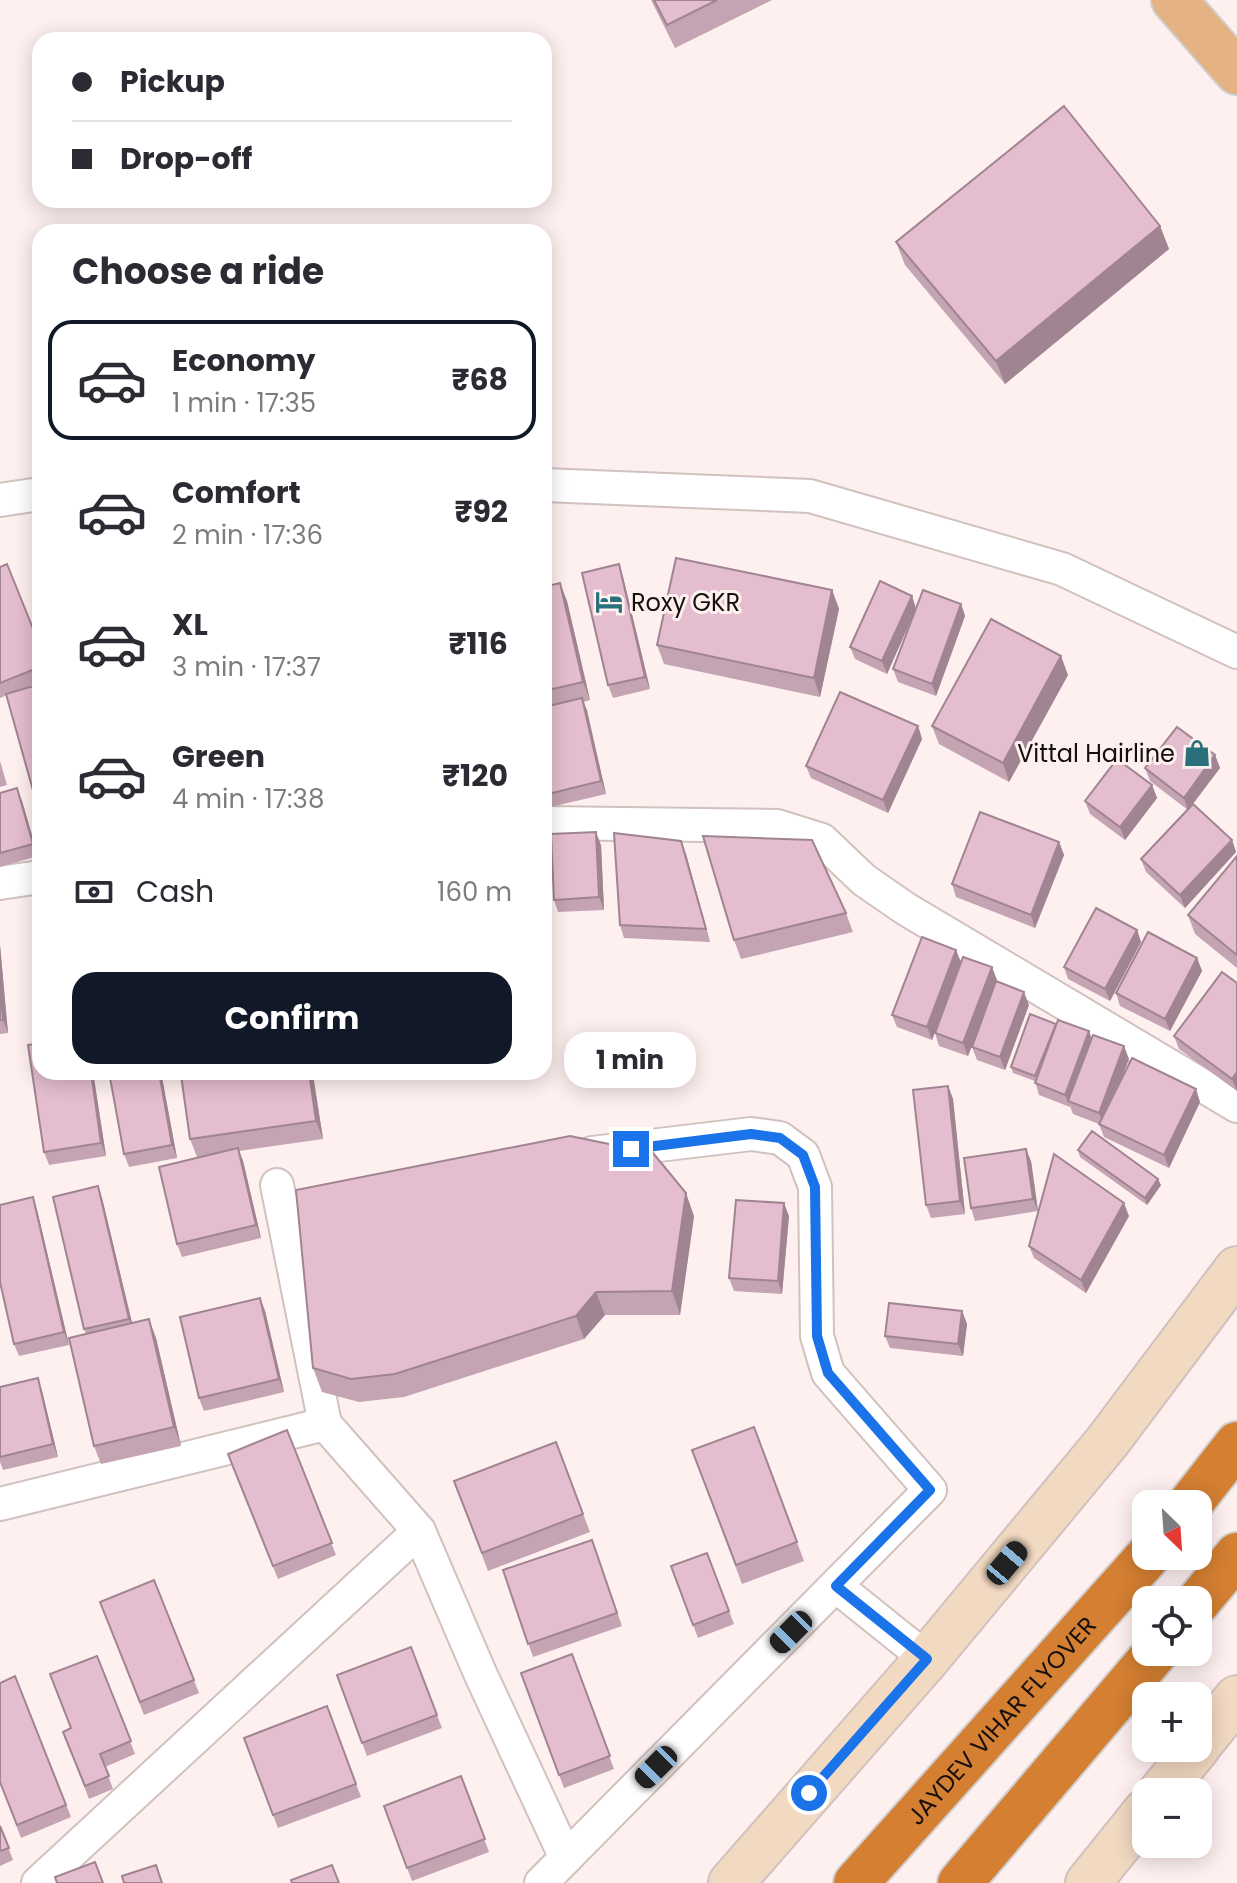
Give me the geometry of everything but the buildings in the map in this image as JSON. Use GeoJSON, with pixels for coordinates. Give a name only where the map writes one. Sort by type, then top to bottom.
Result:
{"type":"FeatureCollection","features":[{"type":"Feature","properties":{"kind":"highway"},"geometry":{"type":"LineString","coordinates":[[1201,1490],[1237,1444]]}},
{"type":"Feature","properties":{"kind":"highway"},"geometry":{"type":"LineString","coordinates":[[1211,1586],[1237,1555]]}},
{"type":"Feature","properties":{"kind":"highway","name":"JAYDEV VIHAR FLYOVER"},"geometry":{"type":"LineString","coordinates":[[856,1883],[1135,1570]]}},
{"type":"Feature","properties":{"kind":"highway"},"geometry":{"type":"LineString","coordinates":[[960,1883],[1144,1666]]}},
{"type":"Feature","properties":{"kind":"main road"},"geometry":{"type":"LineString","coordinates":[[1174,0],[1237,72]]}},
{"type":"Feature","properties":{"kind":"street"},"geometry":{"type":"LineString","coordinates":[[552,485],[810,496],[1062,569],[1236,648]]}},
{"type":"Feature","properties":{"kind":"street"},"geometry":{"type":"LineString","coordinates":[[0,500],[32,495]]}},
{"type":"Feature","properties":{"kind":"street"},"geometry":{"type":"LineString","coordinates":[[552,823],[777,826],[822,840],[864,880],[906,909],[1237,1106]]}},
{"type":"Feature","properties":{"kind":"street"},"geometry":{"type":"LineString","coordinates":[[0,883],[32,878]]}},
{"type":"Feature","properties":{"kind":"street"},"geometry":{"type":"LineString","coordinates":[[541,1883],[930,1490],[828,1373],[817,1336],[815,1187],[803,1155],[780,1138],[751,1134],[563,1157]]}},
{"type":"Feature","properties":{"kind":"street"},"geometry":{"type":"LineString","coordinates":[[277,1185],[325,1424],[419,1531],[480,1673],[566,1858]]}},
{"type":"Feature","properties":{"kind":"street"},"geometry":{"type":"LineString","coordinates":[[731,1883],[927,1659],[1107,1442],[1237,1269]]}},
{"type":"Feature","properties":{"kind":"street"},"geometry":{"type":"LineString","coordinates":[[0,1504],[325,1424]]}},
{"type":"Feature","properties":{"kind":"street"},"geometry":{"type":"LineString","coordinates":[[38,1883],[419,1531]]}},
{"type":"Feature","properties":{"kind":"street"},"geometry":{"type":"LineString","coordinates":[[836,1586],[927,1659]]}},
{"type":"Feature","properties":{"kind":"street"},"geometry":{"type":"LineString","coordinates":[[1212,1729],[1237,1698]]}},
{"type":"Feature","properties":{"kind":"street"},"geometry":{"type":"LineString","coordinates":[[1172,1778],[1185,1762]]}},
{"type":"Feature","properties":{"kind":"street"},"geometry":{"type":"LineString","coordinates":[[1088,1883],[1132,1828]]}},
{"type":"Feature","properties":{"kind":"place","name":"Roxy GKR"},"geometry":{"type":"Point","coordinates":[609,602]}},
{"type":"Feature","properties":{"kind":"place","name":"Vittal Hairline"},"geometry":{"type":"Point","coordinates":[1197,753]}},
{"type":"Feature","properties":{"kind":"route"},"geometry":{"type":"LineString","coordinates":[[631,1149],[751,1134],[780,1138],[803,1155],[815,1187],[817,1336],[828,1373],[930,1490],[836,1586],[927,1659],[809,1793]]}}]}
